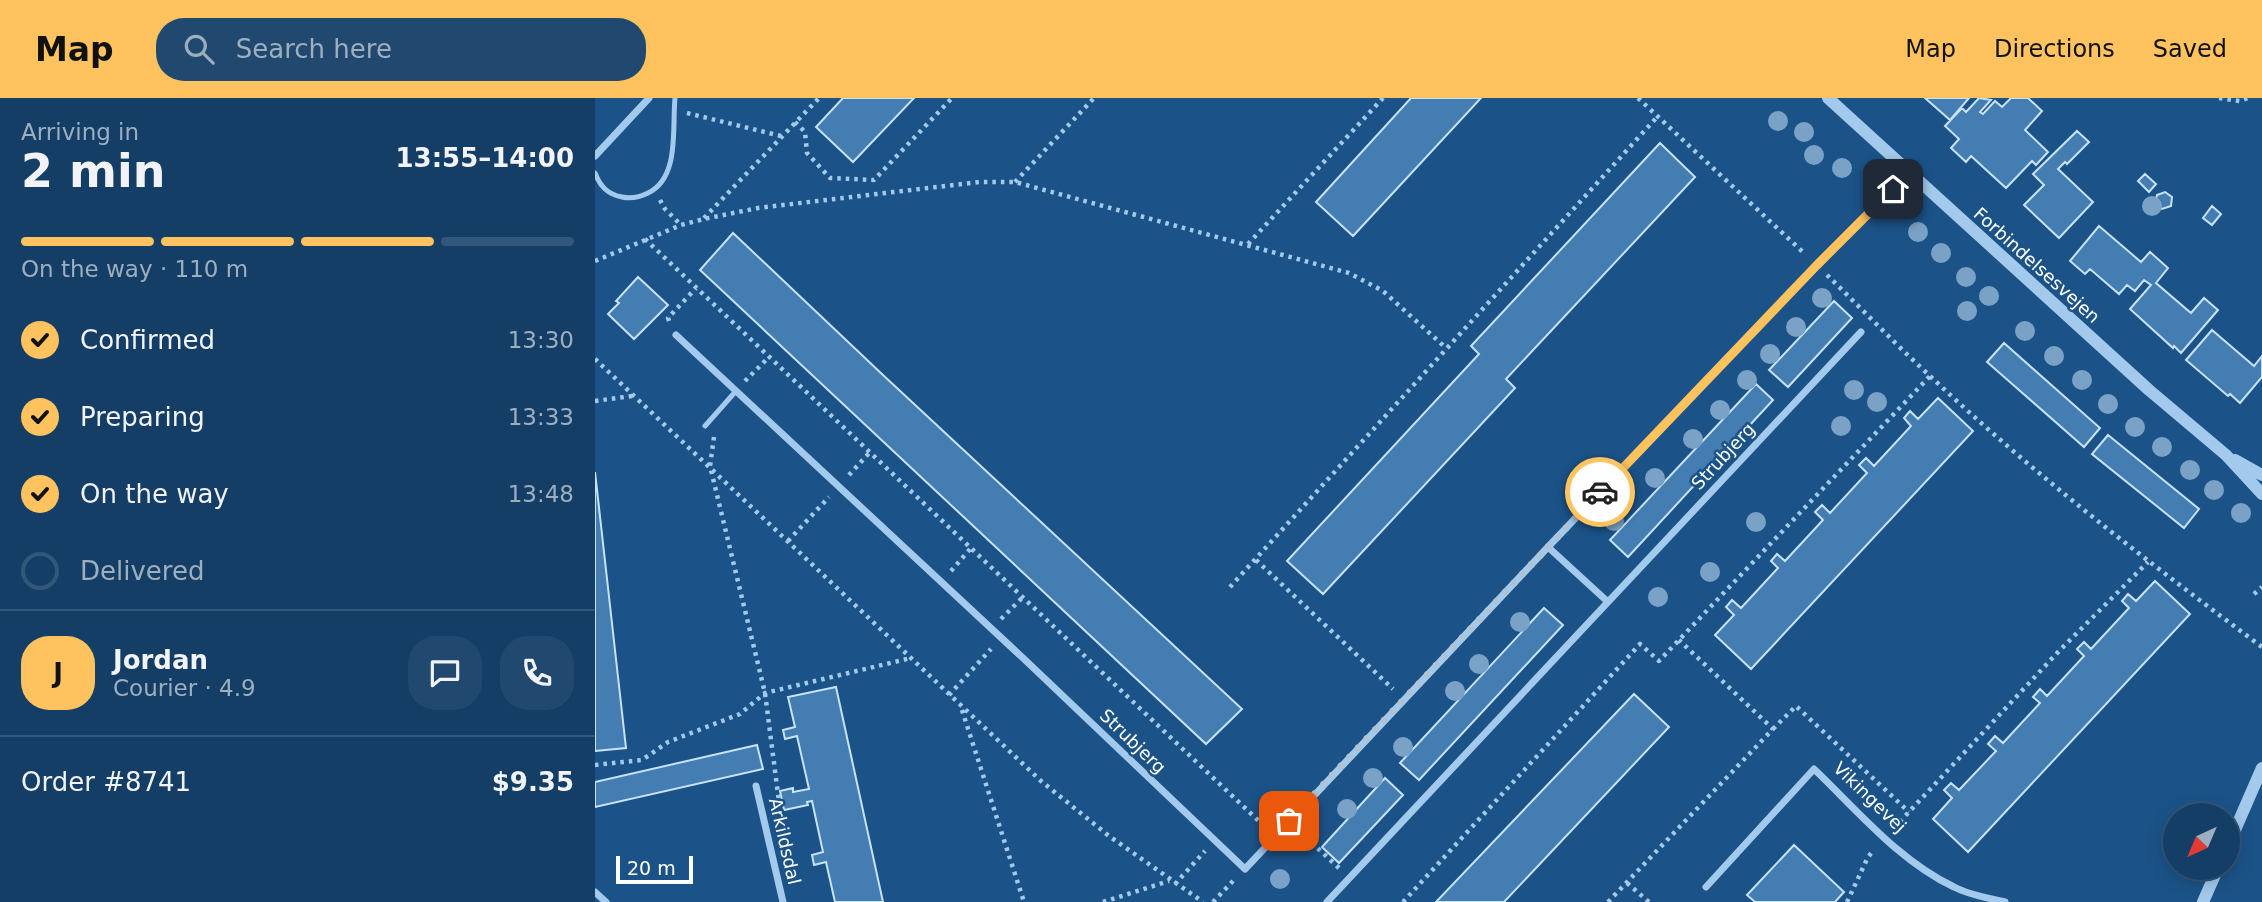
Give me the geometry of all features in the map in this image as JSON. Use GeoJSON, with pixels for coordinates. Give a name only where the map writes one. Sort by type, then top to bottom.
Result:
{"type":"FeatureCollection","features":[{"type":"Feature","properties":{"kind":"street"},"geometry":{"type":"LineString","coordinates":[[595,156],[649,98]]}},
{"type":"Feature","properties":{"kind":"street","name":"Forbindelsesvejen"},"geometry":{"type":"LineString","coordinates":[[1828,98],[2149,390],[2226,455],[2262,494]]}},
{"type":"Feature","properties":{"kind":"street"},"geometry":{"type":"LineString","coordinates":[[1245,869],[1548,547],[1908,173]]}},
{"type":"Feature","properties":{"kind":"street","name":"Strubjerg"},"geometry":{"type":"LineString","coordinates":[[1327,902],[1861,332]]}},
{"type":"Feature","properties":{"kind":"street","name":"Strubjerg"},"geometry":{"type":"LineString","coordinates":[[676,335],[1002,638],[1245,869]]}},
{"type":"Feature","properties":{"kind":"street","name":"Forbindelsesvejen"},"geometry":{"type":"LineString","coordinates":[[2226,455],[2262,475]]}},
{"type":"Feature","properties":{"kind":"street"},"geometry":{"type":"LineString","coordinates":[[1548,547],[1608,602]]}},
{"type":"Feature","properties":{"kind":"street"},"geometry":{"type":"LineString","coordinates":[[2240,818],[2262,768]]}},
{"type":"Feature","properties":{"kind":"street","name":"Vikingevej"},"geometry":{"type":"LineString","coordinates":[[1706,887],[1814,769],[1885,838],[1924,870],[1955,888],[2005,902]]}},
{"type":"Feature","properties":{"kind":"street","name":"Arkildsdal"},"geometry":{"type":"LineString","coordinates":[[756,786],[783,902]]}},
{"type":"Feature","properties":{"kind":"street"},"geometry":{"type":"LineString","coordinates":[[2203,902],[2213,880]]}},
{"type":"Feature","properties":{"kind":"street"},"geometry":{"type":"LineString","coordinates":[[595,892],[606,902]]}},
{"type":"Feature","properties":{"kind":"lane"},"geometry":{"type":"LineString","coordinates":[[595,173],[599,184],[611,194],[626,198],[655,190],[665,179],[670,163],[675,98]]}},
{"type":"Feature","properties":{"kind":"lane"},"geometry":{"type":"LineString","coordinates":[[705,426],[736,391]]}},
{"type":"Feature","properties":{"kind":"path"},"geometry":{"type":"LineString","coordinates":[[704,219],[819,98]]}},
{"type":"Feature","properties":{"kind":"path"},"geometry":{"type":"LineString","coordinates":[[795,122],[805,132],[807,153],[830,178],[874,180],[952,98]]}},
{"type":"Feature","properties":{"kind":"path"},"geometry":{"type":"LineString","coordinates":[[1015,182],[1094,98]]}},
{"type":"Feature","properties":{"kind":"path"},"geometry":{"type":"LineString","coordinates":[[1248,244],[1383,98]]}},
{"type":"Feature","properties":{"kind":"path"},"geometry":{"type":"LineString","coordinates":[[1639,98],[1817,265],[1930,376],[2035,469],[2148,562],[2262,647]]}},
{"type":"Feature","properties":{"kind":"path"},"geometry":{"type":"LineString","coordinates":[[2219,98],[2240,101],[2248,98]]}},
{"type":"Feature","properties":{"kind":"path"},"geometry":{"type":"LineString","coordinates":[[674,110],[782,136]]}},
{"type":"Feature","properties":{"kind":"path"},"geometry":{"type":"LineString","coordinates":[[1230,587],[1658,116]]}},
{"type":"Feature","properties":{"kind":"path"},"geometry":{"type":"LineString","coordinates":[[595,261],[681,225],[758,208],[979,183],[1015,182],[1349,273],[1383,291],[1446,348]]}},
{"type":"Feature","properties":{"kind":"path"},"geometry":{"type":"LineString","coordinates":[[655,190],[665,209],[681,225]]}},
{"type":"Feature","properties":{"kind":"path"},"geometry":{"type":"LineString","coordinates":[[645,239],[1275,836]]}},
{"type":"Feature","properties":{"kind":"path"},"geometry":{"type":"LineString","coordinates":[[676,335],[668,318],[696,288]]}},
{"type":"Feature","properties":{"kind":"path"},"geometry":{"type":"LineString","coordinates":[[736,391],[769,356]]}},
{"type":"Feature","properties":{"kind":"path"},"geometry":{"type":"LineString","coordinates":[[595,359],[1041,781],[1109,836],[1203,902]]}},
{"type":"Feature","properties":{"kind":"path"},"geometry":{"type":"LineString","coordinates":[[1403,902],[1640,644],[1659,661],[1930,376]]}},
{"type":"Feature","properties":{"kind":"path"},"geometry":{"type":"LineString","coordinates":[[595,401],[633,396]]}},
{"type":"Feature","properties":{"kind":"path"},"geometry":{"type":"LineString","coordinates":[[712,418],[715,439],[710,466],[765,693],[779,804]]}},
{"type":"Feature","properties":{"kind":"path"},"geometry":{"type":"LineString","coordinates":[[788,541],[870,452]]}},
{"type":"Feature","properties":{"kind":"path"},"geometry":{"type":"LineString","coordinates":[[941,582],[971,548]]}},
{"type":"Feature","properties":{"kind":"path"},"geometry":{"type":"LineString","coordinates":[[1256,560],[1404,699]]}},
{"type":"Feature","properties":{"kind":"path"},"geometry":{"type":"LineString","coordinates":[[1847,902],[1868,857],[2059,651],[2148,562]]}},
{"type":"Feature","properties":{"kind":"path"},"geometry":{"type":"LineString","coordinates":[[2254,594],[2262,587]]}},
{"type":"Feature","properties":{"kind":"path"},"geometry":{"type":"LineString","coordinates":[[991,629],[1023,597]]}},
{"type":"Feature","properties":{"kind":"path"},"geometry":{"type":"LineString","coordinates":[[949,695],[1002,638]]}},
{"type":"Feature","properties":{"kind":"path"},"geometry":{"type":"LineString","coordinates":[[1679,640],[1773,729]]}},
{"type":"Feature","properties":{"kind":"path"},"geometry":{"type":"LineString","coordinates":[[595,765],[642,760],[668,742],[740,713],[765,693],[912,658]]}},
{"type":"Feature","properties":{"kind":"path"},"geometry":{"type":"LineString","coordinates":[[1608,902],[1796,706],[1909,811]]}},
{"type":"Feature","properties":{"kind":"path"},"geometry":{"type":"LineString","coordinates":[[961,707],[1024,902]]}},
{"type":"Feature","properties":{"kind":"path"},"geometry":{"type":"LineString","coordinates":[[1289,821],[1350,878]]}},
{"type":"Feature","properties":{"kind":"path"},"geometry":{"type":"LineString","coordinates":[[1104,902],[1173,882],[1215,840]]}},
{"type":"Feature","properties":{"kind":"path"},"geometry":{"type":"LineString","coordinates":[[1213,902],[1245,869]]}},
{"type":"Feature","properties":{"kind":"path"},"geometry":{"type":"LineString","coordinates":[[1627,883],[1649,902]]}},
{"type":"Feature","properties":{"kind":"building"},"geometry":{"type":"Polygon","coordinates":[[[843,98],[914,98],[853,162],[816,127],[843,98]]]}},
{"type":"Feature","properties":{"kind":"building"},"geometry":{"type":"Polygon","coordinates":[[[1411,98],[1481,98],[1353,236],[1316,202],[1411,98]]]}},
{"type":"Feature","properties":{"kind":"building"},"geometry":{"type":"Polygon","coordinates":[[[1925,98],[1969,98],[1950,120],[1925,98]]]}},
{"type":"Feature","properties":{"kind":"building"},"geometry":{"type":"Polygon","coordinates":[[[1979,98],[1991,100],[1980,112],[1983,114],[1995,101],[2002,107],[2011,98],[2028,98],[2042,111],[2025,130],[2048,152],[2036,165],[2032,161],[2006,188],[1971,156],[1966,162],[1951,148],[1959,139],[1945,126],[1962,108],[1966,112],[1979,98]]]}},
{"type":"Feature","properties":{"kind":"building"},"geometry":{"type":"Polygon","coordinates":[[[2077,131],[2089,142],[2067,164],[2065,162],[2058,169],[2093,202],[2059,238],[2024,205],[2044,185],[2033,174],[2077,131]]]}},
{"type":"Feature","properties":{"kind":"building"},"geometry":{"type":"Polygon","coordinates":[[[1660,143],[1695,177],[1506,379],[1515,388],[1323,594],[1287,561],[1479,354],[1471,346],[1660,143]]]}},
{"type":"Feature","properties":{"kind":"building"},"geometry":{"type":"Polygon","coordinates":[[[2145,174],[2156,184],[2149,192],[2138,181],[2145,174]]]}},
{"type":"Feature","properties":{"kind":"building"},"geometry":{"type":"Polygon","coordinates":[[[2165,192],[2172,197],[2171,206],[2162,209],[2155,204],[2157,195],[2165,192]]]}},
{"type":"Feature","properties":{"kind":"building"},"geometry":{"type":"Polygon","coordinates":[[[2212,206],[2221,214],[2212,225],[2203,218],[2212,206]]]}},
{"type":"Feature","properties":{"kind":"building"},"geometry":{"type":"Polygon","coordinates":[[[2099,226],[2141,262],[2150,252],[2168,268],[2156,283],[2191,313],[2204,298],[2218,310],[2181,353],[2130,309],[2151,285],[2144,280],[2135,291],[2127,285],[2119,294],[2090,269],[2085,274],[2070,261],[2099,226]]]}},
{"type":"Feature","properties":{"kind":"building"},"geometry":{"type":"Polygon","coordinates":[[[733,233],[1242,709],[1206,744],[700,270],[733,233]]]}},
{"type":"Feature","properties":{"kind":"building"},"geometry":{"type":"Polygon","coordinates":[[[638,277],[668,305],[634,339],[608,314],[638,277]]]}},
{"type":"Feature","properties":{"kind":"building"},"geometry":{"type":"Polygon","coordinates":[[[1834,301],[1852,318],[1788,387],[1769,370],[1834,301]]]}},
{"type":"Feature","properties":{"kind":"building"},"geometry":{"type":"Polygon","coordinates":[[[2212,330],[2254,366],[2262,356],[2262,377],[2240,403],[2186,360],[2212,330]]]}},
{"type":"Feature","properties":{"kind":"building"},"geometry":{"type":"Polygon","coordinates":[[[2004,343],[2100,428],[2084,447],[1987,362],[2004,343]]]}},
{"type":"Feature","properties":{"kind":"building"},"geometry":{"type":"Polygon","coordinates":[[[1756,384],[1773,400],[1628,557],[1610,540],[1756,384]]]}},
{"type":"Feature","properties":{"kind":"building"},"geometry":{"type":"Polygon","coordinates":[[[1938,398],[1973,431],[1751,669],[1715,635],[1734,615],[1726,607],[1732,600],[1741,608],[1778,568],[1771,561],[1777,554],[1785,561],[1823,520],[1815,512],[1822,505],[1830,513],[1867,473],[1859,465],[1866,458],[1874,466],[1911,426],[1904,418],[1910,411],[1918,419],[1938,398]]]}},
{"type":"Feature","properties":{"kind":"building"},"geometry":{"type":"Polygon","coordinates":[[[2108,435],[2199,509],[2184,528],[2092,454],[2108,435]]]}},
{"type":"Feature","properties":{"kind":"building"},"geometry":{"type":"Polygon","coordinates":[[[595,472],[626,748],[595,751],[595,472]]]}},
{"type":"Feature","properties":{"kind":"building"},"geometry":{"type":"Polygon","coordinates":[[[2155,581],[2190,614],[1968,852],[1933,819],[1952,798],[1944,790],[1951,783],[1959,790],[1996,751],[1988,744],[1995,736],[2003,743],[2040,703],[2033,697],[2040,689],[2047,696],[2084,656],[2077,649],[2084,642],[2091,649],[2129,608],[2122,601],[2128,594],[2136,601],[2155,581]]]}},
{"type":"Feature","properties":{"kind":"building"},"geometry":{"type":"Polygon","coordinates":[[[1544,608],[1563,625],[1419,780],[1400,763],[1544,608]]]}},
{"type":"Feature","properties":{"kind":"building"},"geometry":{"type":"Polygon","coordinates":[[[836,687],[883,902],[835,902],[826,862],[814,865],[812,855],[823,852],[812,801],[807,802],[808,805],[784,810],[780,791],[809,789],[797,736],[785,739],[783,730],[795,727],[788,697],[836,687]]]}},
{"type":"Feature","properties":{"kind":"building"},"geometry":{"type":"Polygon","coordinates":[[[1634,694],[1669,727],[1504,902],[1436,902],[1634,694]]]}},
{"type":"Feature","properties":{"kind":"building"},"geometry":{"type":"Polygon","coordinates":[[[757,745],[763,769],[595,807],[595,782],[757,745]]]}},
{"type":"Feature","properties":{"kind":"building"},"geometry":{"type":"Polygon","coordinates":[[[1385,778],[1403,795],[1339,863],[1322,847],[1385,778]]]}},
{"type":"Feature","properties":{"kind":"building"},"geometry":{"type":"Polygon","coordinates":[[[1794,845],[1844,892],[1835,902],[1755,902],[1747,895],[1794,845]]]}},
{"type":"Feature","properties":{"kind":"way so far"},"geometry":{"type":"LineString","coordinates":[[1289,821],[1600,492]]}},
{"type":"Feature","properties":{"kind":"route"},"geometry":{"type":"LineString","coordinates":[[1600,492],[1893,189]]}}]}
